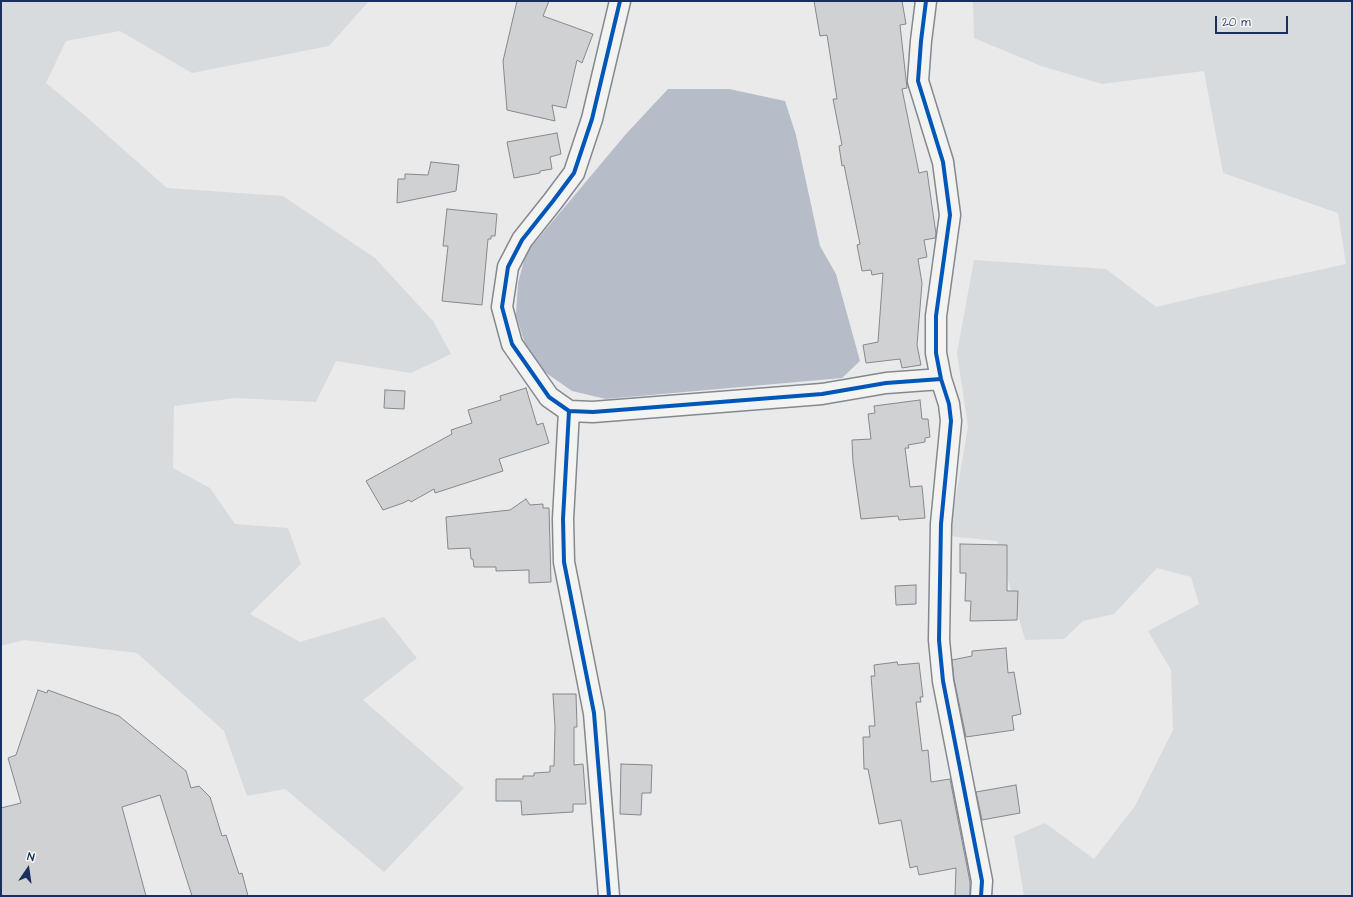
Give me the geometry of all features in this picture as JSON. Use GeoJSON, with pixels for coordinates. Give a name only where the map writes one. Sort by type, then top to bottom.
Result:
{"type":"FeatureCollection","features":[{"type":"Feature","properties":{"kind":"street"},"geometry":{"type":"LineString","coordinates":[[620,1],[592,119],[574,173],[522,240],[508,267],[502,307],[512,344],[549,397],[568,411],[593,412],[822,394],[886,383],[941,379]]}},
{"type":"Feature","properties":{"kind":"street"},"geometry":{"type":"LineString","coordinates":[[926,1],[918,81],[944,162],[950,215],[936,316],[936,353],[941,379],[949,404],[950,421],[941,524],[938,640],[943,682],[982,881],[981,896]]}},
{"type":"Feature","properties":{"kind":"street"},"geometry":{"type":"LineString","coordinates":[[568,411],[563,519],[564,562],[594,713],[609,896]]}},
{"type":"Feature","properties":{"kind":"shaded area"},"geometry":{"type":"Polygon","coordinates":[[[1,1],[369,1],[329,46],[192,73],[120,31],[66,41],[46,83],[167,188],[283,196],[375,258],[433,321],[451,354],[411,373],[336,361],[316,402],[236,398],[174,406],[173,468],[210,488],[235,524],[288,528],[301,564],[250,614],[300,642],[384,617],[417,658],[363,700],[464,788],[384,872],[285,789],[247,796],[224,731],[137,653],[24,640],[1,646],[1,1]]]}},
{"type":"Feature","properties":{"kind":"shaded area"},"geometry":{"type":"Polygon","coordinates":[[[973,1],[1352,1],[1352,896],[1024,896],[1014,836],[1045,823],[1094,859],[1135,806],[1173,730],[1171,670],[1148,631],[1199,604],[1191,577],[1157,568],[1114,614],[1083,621],[1064,639],[1025,640],[997,541],[949,536],[968,427],[957,353],[974,260],[1106,269],[1156,307],[1346,264],[1338,213],[1223,173],[1204,71],[1102,84],[1041,66],[974,38],[973,1]]]}},
{"type":"Feature","properties":{"kind":"shaded area"},"geometry":{"type":"Polygon","coordinates":[[[668,89],[729,89],[785,101],[796,135],[820,246],[836,274],[860,361],[842,378],[606,399],[572,391],[542,370],[526,347],[516,315],[518,283],[526,253],[626,134],[668,89]]]}},
{"type":"Feature","properties":{"kind":"building"},"geometry":{"type":"Polygon","coordinates":[[[517,1],[549,1],[543,16],[593,34],[582,63],[577,60],[566,108],[552,105],[555,121],[507,110],[503,61],[517,1]]]}},
{"type":"Feature","properties":{"kind":"building"},"geometry":{"type":"Polygon","coordinates":[[[814,1],[902,1],[906,24],[900,25],[907,88],[902,89],[919,173],[927,171],[936,234],[935,238],[924,240],[927,257],[918,259],[922,283],[917,345],[921,365],[902,368],[900,359],[866,363],[863,345],[878,342],[883,273],[872,275],[871,270],[862,271],[857,245],[860,244],[844,165],[842,166],[839,146],[842,145],[833,99],[837,99],[827,35],[820,36],[814,1]]]}},
{"type":"Feature","properties":{"kind":"building"},"geometry":{"type":"Polygon","coordinates":[[[557,133],[561,154],[550,157],[552,169],[514,178],[507,142],[557,133]]]}},
{"type":"Feature","properties":{"kind":"building"},"geometry":{"type":"Polygon","coordinates":[[[431,162],[459,165],[456,191],[397,203],[398,179],[405,179],[405,174],[428,175],[431,162]]]}},
{"type":"Feature","properties":{"kind":"building"},"geometry":{"type":"Polygon","coordinates":[[[447,209],[497,214],[495,236],[491,236],[491,239],[488,239],[482,305],[442,301],[448,246],[443,246],[447,209]]]}},
{"type":"Feature","properties":{"kind":"building"},"geometry":{"type":"Polygon","coordinates":[[[526,388],[537,425],[543,423],[549,443],[499,459],[503,471],[435,493],[434,489],[411,502],[409,500],[383,510],[366,481],[452,434],[451,430],[472,423],[468,410],[501,400],[500,396],[526,388]]]}},
{"type":"Feature","properties":{"kind":"building"},"geometry":{"type":"Polygon","coordinates":[[[385,390],[405,391],[404,409],[384,408],[385,390]]]}},
{"type":"Feature","properties":{"kind":"building"},"geometry":{"type":"Polygon","coordinates":[[[920,400],[922,419],[928,419],[930,437],[925,438],[925,442],[908,445],[909,448],[905,448],[910,487],[922,486],[925,518],[899,520],[898,516],[861,519],[853,462],[852,440],[871,439],[868,414],[875,413],[874,406],[920,400]]]}},
{"type":"Feature","properties":{"kind":"building"},"geometry":{"type":"Polygon","coordinates":[[[526,499],[530,505],[543,504],[543,508],[549,508],[551,582],[529,583],[529,570],[496,571],[496,567],[474,567],[473,559],[471,559],[470,548],[448,549],[446,517],[510,510],[526,499]]]}},
{"type":"Feature","properties":{"kind":"building"},"geometry":{"type":"Polygon","coordinates":[[[960,544],[1007,545],[1007,591],[1018,591],[1017,620],[970,621],[971,601],[965,601],[966,573],[960,573],[960,544]]]}},
{"type":"Feature","properties":{"kind":"building"},"geometry":{"type":"Polygon","coordinates":[[[916,585],[916,604],[896,605],[895,586],[916,585]]]}},
{"type":"Feature","properties":{"kind":"building"},"geometry":{"type":"Polygon","coordinates":[[[1006,648],[1008,673],[1014,672],[1021,714],[1012,716],[1014,730],[966,737],[954,679],[952,660],[972,656],[972,651],[1006,648]]]}},
{"type":"Feature","properties":{"kind":"building"},"geometry":{"type":"Polygon","coordinates":[[[897,662],[898,665],[919,663],[923,697],[920,697],[921,702],[916,702],[922,751],[928,750],[931,782],[950,779],[970,882],[970,896],[955,896],[956,868],[919,875],[917,866],[910,868],[901,820],[879,824],[868,769],[864,769],[863,737],[870,737],[869,726],[875,726],[871,676],[875,676],[874,665],[897,662]]]}},
{"type":"Feature","properties":{"kind":"building"},"geometry":{"type":"Polygon","coordinates":[[[38,690],[47,693],[48,690],[119,716],[186,771],[191,788],[199,786],[210,797],[222,836],[226,835],[239,874],[242,873],[248,896],[192,896],[160,795],[122,807],[146,896],[1,896],[1,808],[21,803],[8,758],[16,755],[38,690]]]}},
{"type":"Feature","properties":{"kind":"building"},"geometry":{"type":"Polygon","coordinates":[[[553,694],[576,694],[577,727],[574,727],[574,765],[583,764],[586,804],[573,804],[573,812],[522,815],[521,801],[496,801],[496,779],[523,779],[523,776],[534,776],[534,773],[550,772],[550,766],[554,766],[555,727],[553,694]]]}},
{"type":"Feature","properties":{"kind":"building"},"geometry":{"type":"Polygon","coordinates":[[[621,764],[652,765],[651,793],[642,793],[641,815],[620,814],[621,764]]]}},
{"type":"Feature","properties":{"kind":"building"},"geometry":{"type":"Polygon","coordinates":[[[1016,785],[1020,813],[982,820],[976,792],[1016,785]]]}},
{"type":"Feature","properties":{"kind":"cycle path"},"geometry":{"type":"LineString","coordinates":[[620,1],[592,119],[574,173],[522,240],[508,267],[502,307],[512,344],[549,397],[569,411],[593,412],[822,394],[886,383],[941,379]]}},
{"type":"Feature","properties":{"kind":"cycle path"},"geometry":{"type":"LineString","coordinates":[[926,1],[918,81],[943,162],[950,215],[936,316],[936,353],[941,379],[949,404],[951,421],[941,524],[939,640],[943,681],[982,881],[981,896]]}},
{"type":"Feature","properties":{"kind":"cycle path"},"geometry":{"type":"LineString","coordinates":[[569,411],[563,519],[564,562],[594,713],[609,896]]}}]}
